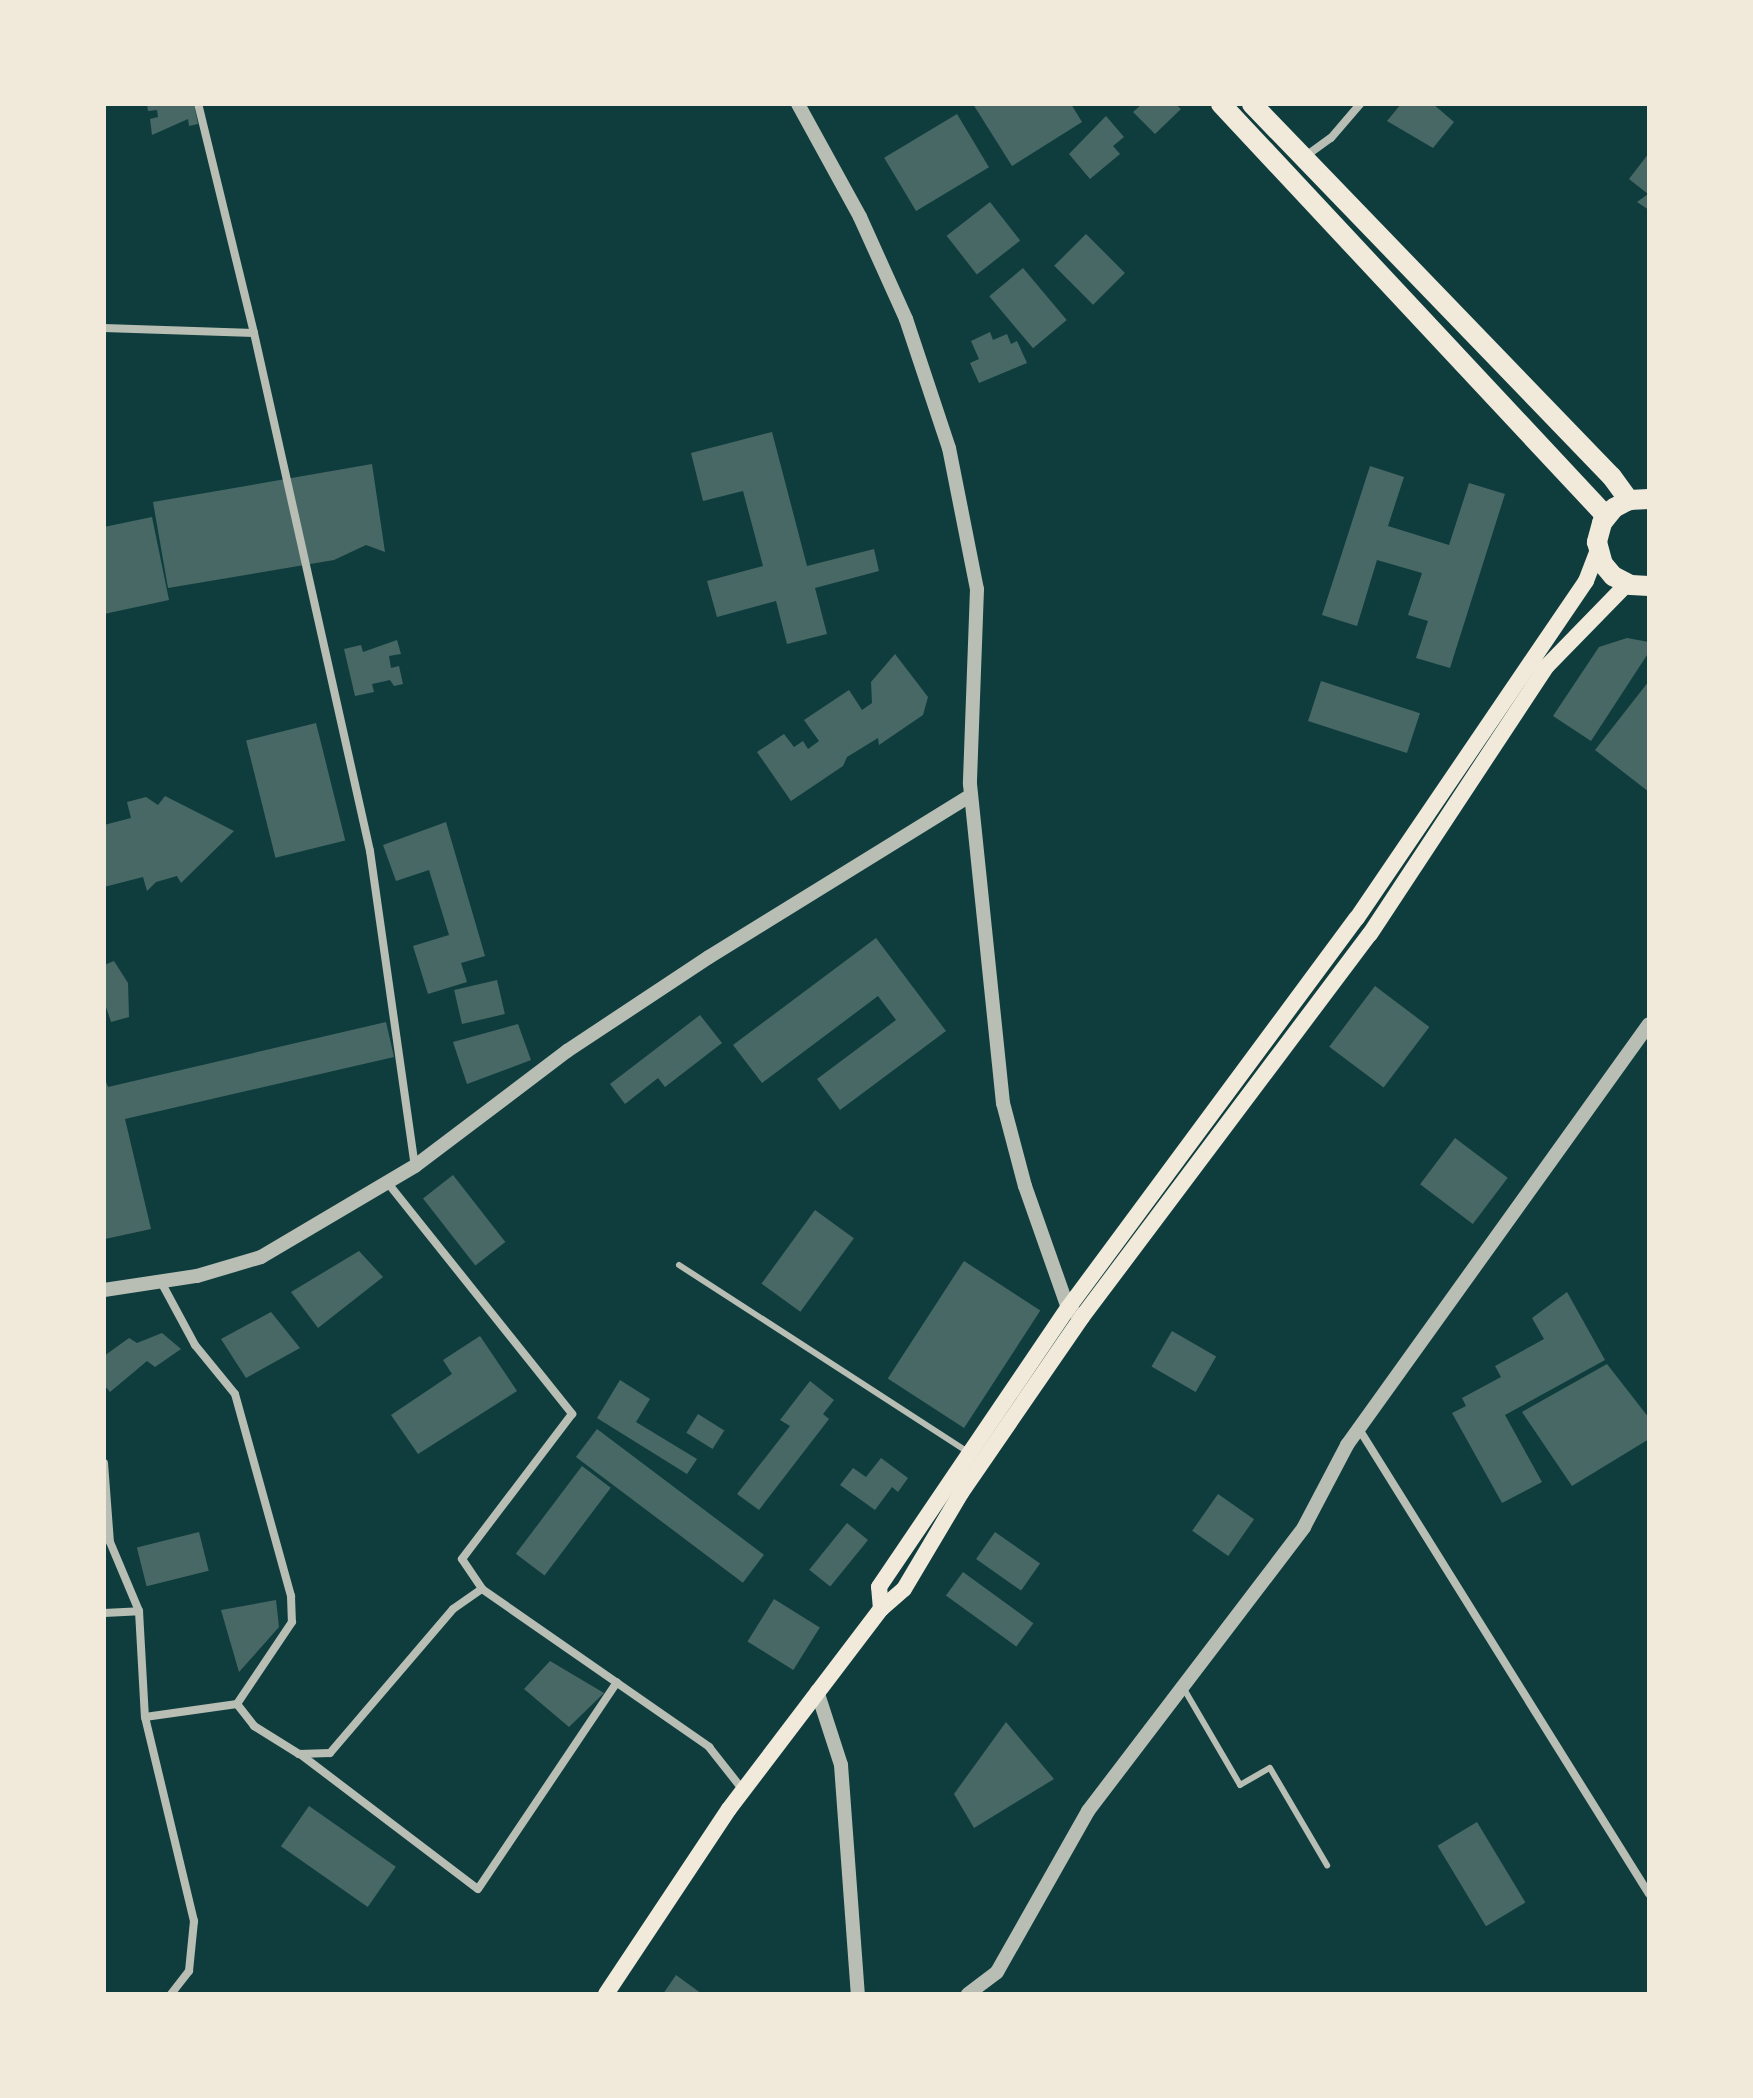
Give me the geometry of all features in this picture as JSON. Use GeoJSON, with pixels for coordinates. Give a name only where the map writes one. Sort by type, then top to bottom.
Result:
{"type":"FeatureCollection","features":[{"type":"Feature","properties":{"kind":"main road"},"geometry":{"type":"LineString","coordinates":[[1221,104],[1606,516]]}},
{"type":"Feature","properties":{"kind":"main road"},"geometry":{"type":"LineString","coordinates":[[1252,104],[1612,477],[1644,499]]}},
{"type":"Feature","properties":{"kind":"main road"},"geometry":{"type":"LineString","coordinates":[[1606,516],[1644,499]]}},
{"type":"Feature","properties":{"kind":"main road"},"geometry":{"type":"LineString","coordinates":[[606,1994],[682,1874],[743,1790],[881,1609],[904,1589],[1075,1313],[1357,918],[1586,581],[1606,516]]}},
{"type":"Feature","properties":{"kind":"main road"},"geometry":{"type":"LineString","coordinates":[[1598,549],[1613,576],[1627,584],[1649,586]]}},
{"type":"Feature","properties":{"kind":"main road"},"geometry":{"type":"LineString","coordinates":[[881,1609],[879,1587],[970,1453],[1370,934],[1547,666],[1627,584]]}},
{"type":"Feature","properties":{"kind":"street"},"geometry":{"type":"LineString","coordinates":[[198,104],[254,333],[370,851],[415,1166]]}},
{"type":"Feature","properties":{"kind":"street"},"geometry":{"type":"LineString","coordinates":[[798,104],[860,217],[906,319],[949,448],[980,619],[971,795],[1003,1105],[1075,1313]]}},
{"type":"Feature","properties":{"kind":"street"},"geometry":{"type":"LineString","coordinates":[[1303,158],[1331,138],[1360,104]]}},
{"type":"Feature","properties":{"kind":"street"},"geometry":{"type":"LineString","coordinates":[[104,328],[254,333]]}},
{"type":"Feature","properties":{"kind":"street"},"geometry":{"type":"LineString","coordinates":[[104,1290],[197,1276],[261,1257],[415,1166],[567,1051],[971,795]]}},
{"type":"Feature","properties":{"kind":"street"},"geometry":{"type":"LineString","coordinates":[[968,1994],[997,1972],[1088,1811],[1304,1527],[1359,1429],[1649,1024]]}},
{"type":"Feature","properties":{"kind":"street"},"geometry":{"type":"LineString","coordinates":[[387,1182],[572,1414],[462,1559],[482,1589],[709,1747],[743,1790]]}},
{"type":"Feature","properties":{"kind":"street"},"geometry":{"type":"LineString","coordinates":[[145,1717],[237,1704],[292,1622],[291,1596],[235,1394],[195,1345],[159,1280]]}},
{"type":"Feature","properties":{"kind":"street"},"geometry":{"type":"LineString","coordinates":[[1359,1429],[1649,1894]]}},
{"type":"Feature","properties":{"kind":"street"},"geometry":{"type":"LineString","coordinates":[[104,1463],[110,1542],[139,1611],[145,1717],[194,1921],[189,1971],[171,1994]]}},
{"type":"Feature","properties":{"kind":"street"},"geometry":{"type":"LineString","coordinates":[[299,1754],[330,1753],[453,1609],[482,1589]]}},
{"type":"Feature","properties":{"kind":"street"},"geometry":{"type":"LineString","coordinates":[[104,1613],[139,1611]]}},
{"type":"Feature","properties":{"kind":"street"},"geometry":{"type":"LineString","coordinates":[[237,1704],[254,1726],[299,1754],[478,1889],[617,1682]]}},
{"type":"Feature","properties":{"kind":"street"},"geometry":{"type":"LineString","coordinates":[[817,1691],[841,1765],[858,1994]]}},
{"type":"Feature","properties":{"kind":"lane"},"geometry":{"type":"LineString","coordinates":[[679,1265],[970,1453]]}},
{"type":"Feature","properties":{"kind":"lane"},"geometry":{"type":"LineString","coordinates":[[1182,1685],[1240,1785],[1270,1768],[1327,1865]]}},
{"type":"Feature","properties":{"kind":"building"},"geometry":{"type":"Polygon","coordinates":[[[147,104],[194,104],[198,124],[189,126],[188,119],[152,135],[150,119],[158,117],[157,110],[148,111],[147,104]]]}},
{"type":"Feature","properties":{"kind":"building"},"geometry":{"type":"Polygon","coordinates":[[[973,104],[1071,104],[1082,122],[1012,166],[973,104]]]}},
{"type":"Feature","properties":{"kind":"building"},"geometry":{"type":"Polygon","coordinates":[[[1142,104],[1175,104],[1181,109],[1155,134],[1133,112],[1142,104]]]}},
{"type":"Feature","properties":{"kind":"building"},"geometry":{"type":"Polygon","coordinates":[[[1401,104],[1433,104],[1454,122],[1433,148],[1387,121],[1401,104]]]}},
{"type":"Feature","properties":{"kind":"building"},"geometry":{"type":"Polygon","coordinates":[[[957,114],[989,167],[916,211],[884,158],[957,114]]]}},
{"type":"Feature","properties":{"kind":"building"},"geometry":{"type":"Polygon","coordinates":[[[1106,116],[1124,137],[1113,146],[1120,154],[1090,179],[1069,154],[1106,116]]]}},
{"type":"Feature","properties":{"kind":"building"},"geometry":{"type":"Polygon","coordinates":[[[1649,153],[1649,210],[1637,202],[1648,194],[1629,179],[1649,153]]]}},
{"type":"Feature","properties":{"kind":"building"},"geometry":{"type":"Polygon","coordinates":[[[990,202],[1020,241],[977,274],[947,236],[990,202]]]}},
{"type":"Feature","properties":{"kind":"building"},"geometry":{"type":"Polygon","coordinates":[[[1086,234],[1125,273],[1093,305],[1054,266],[1086,234]]]}},
{"type":"Feature","properties":{"kind":"building"},"geometry":{"type":"Polygon","coordinates":[[[1023,268],[1067,320],[1033,348],[989,296],[1023,268]]]}},
{"type":"Feature","properties":{"kind":"building"},"geometry":{"type":"Polygon","coordinates":[[[990,332],[993,340],[1007,334],[1011,344],[1017,341],[1027,363],[979,383],[970,363],[979,359],[971,341],[990,332]]]}},
{"type":"Feature","properties":{"kind":"building"},"geometry":{"type":"Polygon","coordinates":[[[772,432],[807,566],[874,549],[879,571],[815,588],[827,634],[787,644],[776,601],[717,617],[707,581],[763,566],[743,491],[703,501],[691,453],[772,432]]]}},
{"type":"Feature","properties":{"kind":"building"},"geometry":{"type":"Polygon","coordinates":[[[372,464],[385,552],[366,545],[334,560],[168,588],[153,502],[372,464]]]}},
{"type":"Feature","properties":{"kind":"building"},"geometry":{"type":"Polygon","coordinates":[[[1370,466],[1404,477],[1388,526],[1449,545],[1469,483],[1505,494],[1450,668],[1416,658],[1428,621],[1408,615],[1422,573],[1377,560],[1357,626],[1322,615],[1370,466]]]}},
{"type":"Feature","properties":{"kind":"building"},"geometry":{"type":"Polygon","coordinates":[[[152,517],[169,600],[104,614],[104,527],[152,517]]]}},
{"type":"Feature","properties":{"kind":"building"},"geometry":{"type":"Polygon","coordinates":[[[1627,638],[1649,642],[1649,652],[1591,741],[1553,716],[1599,647],[1627,638]]]}},
{"type":"Feature","properties":{"kind":"building"},"geometry":{"type":"Polygon","coordinates":[[[397,640],[401,654],[389,656],[391,668],[399,666],[403,684],[394,686],[390,680],[372,684],[374,692],[355,696],[344,649],[361,645],[363,652],[397,640]]]}},
{"type":"Feature","properties":{"kind":"building"},"geometry":{"type":"Polygon","coordinates":[[[895,654],[928,697],[923,715],[879,745],[878,738],[847,757],[843,766],[791,801],[757,752],[784,734],[794,747],[803,741],[808,749],[819,741],[804,720],[849,690],[862,710],[872,703],[871,682],[895,654]]]}},
{"type":"Feature","properties":{"kind":"building"},"geometry":{"type":"Polygon","coordinates":[[[1321,681],[1420,713],[1407,753],[1308,721],[1321,681]]]}},
{"type":"Feature","properties":{"kind":"building"},"geometry":{"type":"Polygon","coordinates":[[[1649,681],[1649,792],[1595,750],[1649,681]]]}},
{"type":"Feature","properties":{"kind":"building"},"geometry":{"type":"Polygon","coordinates":[[[316,723],[345,840],[275,858],[246,740],[316,723]]]}},
{"type":"Feature","properties":{"kind":"building"},"geometry":{"type":"Polygon","coordinates":[[[165,796],[234,831],[181,883],[177,876],[156,882],[147,891],[143,877],[104,887],[104,825],[131,818],[127,802],[146,797],[158,805],[165,796]]]}},
{"type":"Feature","properties":{"kind":"building"},"geometry":{"type":"Polygon","coordinates":[[[446,822],[485,956],[461,963],[467,982],[428,994],[413,946],[449,935],[429,870],[396,881],[383,845],[446,822]]]}},
{"type":"Feature","properties":{"kind":"building"},"geometry":{"type":"Polygon","coordinates":[[[876,938],[946,1031],[840,1110],[817,1079],[896,1020],[878,996],[762,1083],[733,1045],[876,938]]]}},
{"type":"Feature","properties":{"kind":"building"},"geometry":{"type":"Polygon","coordinates":[[[114,961],[128,983],[129,1017],[111,1022],[104,1001],[104,965],[114,961]]]}},
{"type":"Feature","properties":{"kind":"building"},"geometry":{"type":"Polygon","coordinates":[[[497,980],[505,1014],[462,1024],[454,990],[497,980]]]}},
{"type":"Feature","properties":{"kind":"building"},"geometry":{"type":"Polygon","coordinates":[[[1375,986],[1429,1027],[1384,1088],[1329,1047],[1375,986]]]}},
{"type":"Feature","properties":{"kind":"building"},"geometry":{"type":"Polygon","coordinates":[[[700,1015],[722,1043],[665,1087],[658,1078],[625,1104],[610,1084],[700,1015]]]}},
{"type":"Feature","properties":{"kind":"building"},"geometry":{"type":"Polygon","coordinates":[[[386,1022],[394,1057],[125,1119],[151,1229],[105,1239],[104,1076],[108,1087],[386,1022]]]}},
{"type":"Feature","properties":{"kind":"building"},"geometry":{"type":"Polygon","coordinates":[[[518,1024],[531,1060],[467,1084],[453,1042],[518,1024]]]}},
{"type":"Feature","properties":{"kind":"building"},"geometry":{"type":"Polygon","coordinates":[[[1455,1138],[1508,1178],[1473,1224],[1420,1184],[1455,1138]]]}},
{"type":"Feature","properties":{"kind":"building"},"geometry":{"type":"Polygon","coordinates":[[[453,1175],[505,1242],[475,1265],[423,1198],[453,1175]]]}},
{"type":"Feature","properties":{"kind":"building"},"geometry":{"type":"Polygon","coordinates":[[[815,1210],[854,1238],[800,1312],[762,1284],[815,1210]]]}},
{"type":"Feature","properties":{"kind":"building"},"geometry":{"type":"Polygon","coordinates":[[[359,1251],[383,1277],[318,1328],[291,1292],[359,1251]]]}},
{"type":"Feature","properties":{"kind":"building"},"geometry":{"type":"Polygon","coordinates":[[[964,1261],[1040,1311],[964,1428],[888,1378],[964,1261]]]}},
{"type":"Feature","properties":{"kind":"building"},"geometry":{"type":"Polygon","coordinates":[[[1567,1292],[1605,1360],[1505,1415],[1542,1482],[1502,1503],[1452,1413],[1466,1406],[1462,1398],[1501,1377],[1495,1366],[1544,1339],[1532,1318],[1567,1292]]]}},
{"type":"Feature","properties":{"kind":"building"},"geometry":{"type":"Polygon","coordinates":[[[271,1312],[300,1348],[246,1378],[221,1339],[271,1312]]]}},
{"type":"Feature","properties":{"kind":"building"},"geometry":{"type":"Polygon","coordinates":[[[1172,1331],[1216,1356],[1196,1392],[1152,1367],[1172,1331]]]}},
{"type":"Feature","properties":{"kind":"building"},"geometry":{"type":"Polygon","coordinates":[[[162,1333],[181,1349],[155,1367],[147,1361],[110,1392],[104,1385],[104,1356],[129,1338],[137,1343],[162,1333]]]}},
{"type":"Feature","properties":{"kind":"building"},"geometry":{"type":"Polygon","coordinates":[[[480,1336],[517,1391],[418,1454],[391,1415],[452,1374],[443,1360],[480,1336]]]}},
{"type":"Feature","properties":{"kind":"building"},"geometry":{"type":"Polygon","coordinates":[[[1607,1364],[1649,1418],[1649,1439],[1572,1486],[1522,1412],[1607,1364]]]}},
{"type":"Feature","properties":{"kind":"building"},"geometry":{"type":"Polygon","coordinates":[[[620,1380],[650,1399],[636,1422],[697,1459],[687,1474],[597,1418],[620,1380]]]}},
{"type":"Feature","properties":{"kind":"building"},"geometry":{"type":"Polygon","coordinates":[[[810,1381],[834,1400],[823,1414],[829,1419],[759,1510],[737,1494],[790,1426],[780,1420],[810,1381]]]}},
{"type":"Feature","properties":{"kind":"building"},"geometry":{"type":"Polygon","coordinates":[[[698,1414],[724,1430],[713,1449],[686,1433],[698,1414]]]}},
{"type":"Feature","properties":{"kind":"building"},"geometry":{"type":"Polygon","coordinates":[[[597,1429],[764,1555],[743,1583],[576,1457],[597,1429]]]}},
{"type":"Feature","properties":{"kind":"building"},"geometry":{"type":"Polygon","coordinates":[[[881,1458],[908,1478],[898,1492],[892,1487],[875,1510],[840,1485],[853,1468],[866,1477],[881,1458]]]}},
{"type":"Feature","properties":{"kind":"building"},"geometry":{"type":"Polygon","coordinates":[[[582,1466],[611,1488],[545,1576],[516,1554],[582,1466]]]}},
{"type":"Feature","properties":{"kind":"building"},"geometry":{"type":"Polygon","coordinates":[[[1218,1494],[1254,1519],[1228,1556],[1192,1531],[1218,1494]]]}},
{"type":"Feature","properties":{"kind":"building"},"geometry":{"type":"Polygon","coordinates":[[[847,1523],[868,1540],[830,1587],[809,1570],[847,1523]]]}},
{"type":"Feature","properties":{"kind":"building"},"geometry":{"type":"Polygon","coordinates":[[[199,1532],[209,1571],[147,1586],[137,1547],[199,1532]]]}},
{"type":"Feature","properties":{"kind":"building"},"geometry":{"type":"Polygon","coordinates":[[[995,1532],[1040,1564],[1021,1591],[976,1559],[995,1532]]]}},
{"type":"Feature","properties":{"kind":"building"},"geometry":{"type":"Polygon","coordinates":[[[963,1572],[1033,1623],[1016,1647],[946,1595],[963,1572]]]}},
{"type":"Feature","properties":{"kind":"building"},"geometry":{"type":"Polygon","coordinates":[[[774,1599],[820,1628],[793,1670],[748,1641],[774,1599]]]}},
{"type":"Feature","properties":{"kind":"building"},"geometry":{"type":"Polygon","coordinates":[[[276,1600],[279,1627],[239,1672],[221,1610],[276,1600]]]}},
{"type":"Feature","properties":{"kind":"building"},"geometry":{"type":"Polygon","coordinates":[[[550,1661],[604,1693],[569,1727],[524,1689],[550,1661]]]}},
{"type":"Feature","properties":{"kind":"building"},"geometry":{"type":"Polygon","coordinates":[[[1006,1722],[1054,1779],[974,1828],[954,1794],[1006,1722]]]}},
{"type":"Feature","properties":{"kind":"building"},"geometry":{"type":"Polygon","coordinates":[[[309,1806],[396,1867],[368,1907],[281,1846],[309,1806]]]}},
{"type":"Feature","properties":{"kind":"building"},"geometry":{"type":"Polygon","coordinates":[[[1477,1822],[1525,1903],[1486,1926],[1438,1846],[1477,1822]]]}},
{"type":"Feature","properties":{"kind":"building"},"geometry":{"type":"Polygon","coordinates":[[[676,1975],[702,1994],[663,1994],[676,1975]]]}}]}
